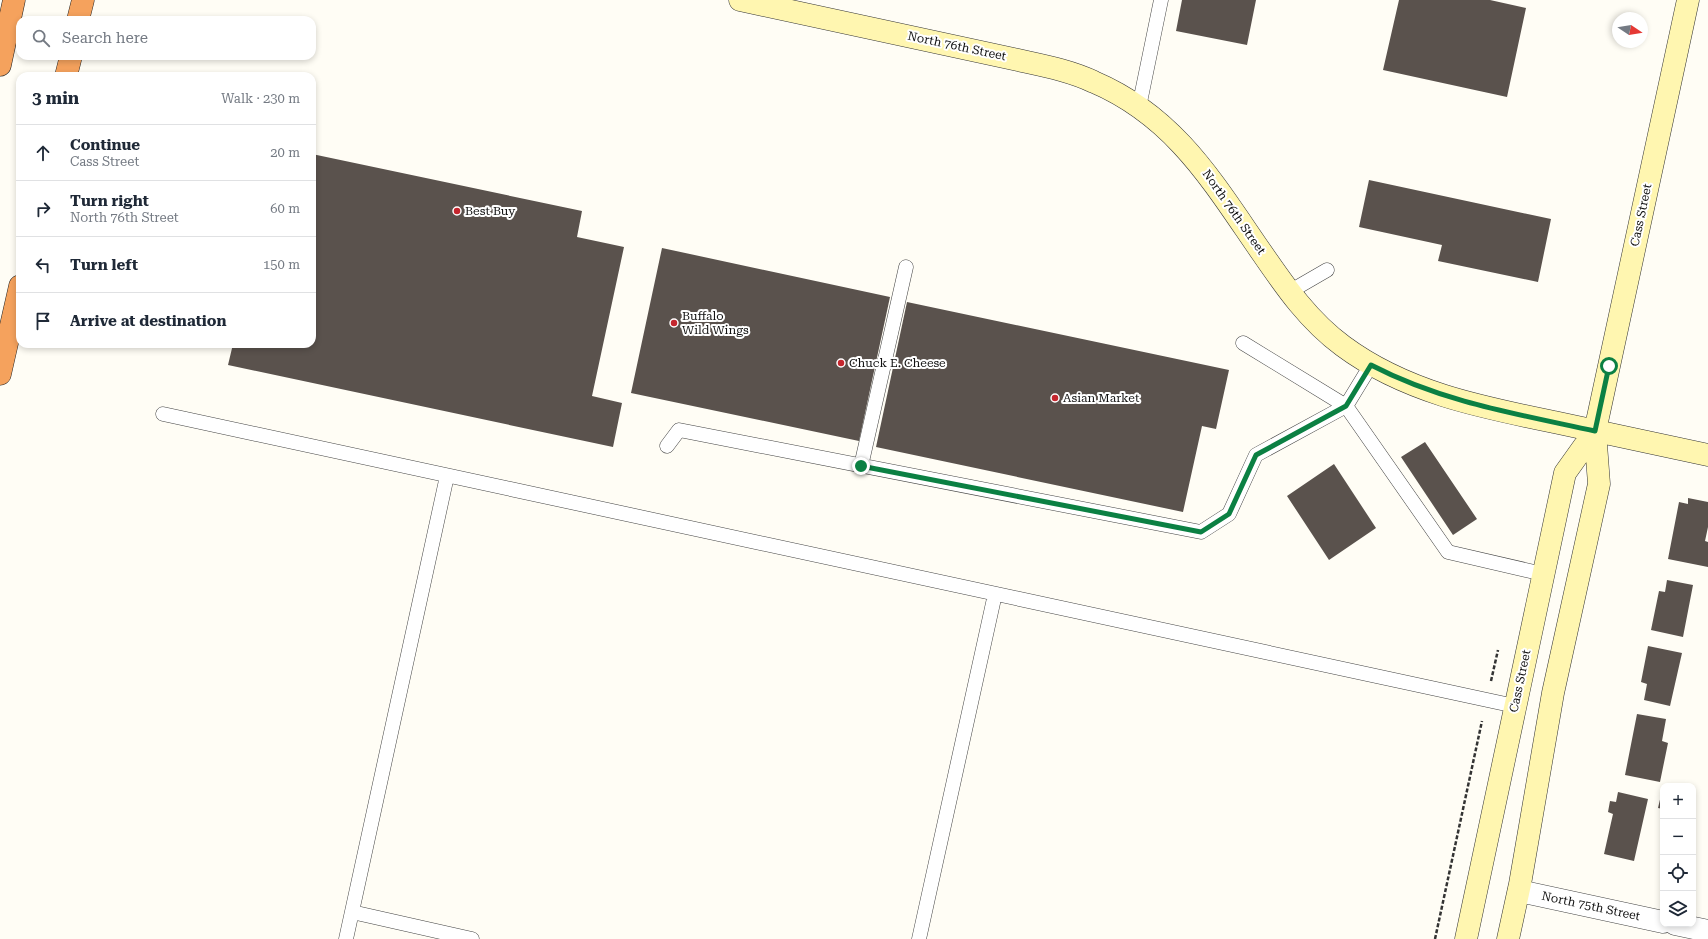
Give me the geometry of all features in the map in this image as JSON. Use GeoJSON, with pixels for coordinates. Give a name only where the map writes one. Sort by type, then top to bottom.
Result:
{"type":"FeatureCollection","features":[{"type":"Feature","properties":{"kind":"highway"},"geometry":{"type":"LineString","coordinates":[[0,65],[14,0]]}},
{"type":"Feature","properties":{"kind":"highway"},"geometry":{"type":"LineString","coordinates":[[79,16],[83,0]]}},
{"type":"Feature","properties":{"kind":"highway"},"geometry":{"type":"LineString","coordinates":[[67,72],[69,60]]}},
{"type":"Feature","properties":{"kind":"highway"},"geometry":{"type":"LineString","coordinates":[[0,374],[16,304]]}},
{"type":"Feature","properties":{"kind":"main road","name":"North 76th Street"},"geometry":{"type":"LineString","coordinates":[[740,0],[1052,67],[1094,82],[1139,107],[1178,140],[1205,170],[1289,292],[1314,322],[1342,345],[1371,365],[1413,385],[1452,399],[1494,410],[1708,455]]}},
{"type":"Feature","properties":{"kind":"main road","name":"Cass Street"},"geometry":{"type":"LineString","coordinates":[[1508,939],[1519,890],[1553,693],[1599,484],[1595,431],[1688,0]]}},
{"type":"Feature","properties":{"kind":"main road","name":"Cass Street"},"geometry":{"type":"LineString","coordinates":[[1466,939],[1564,473],[1595,431]]}},
{"type":"Feature","properties":{"kind":"street","name":"North 75th Street"},"geometry":{"type":"LineString","coordinates":[[1519,890],[1660,921]]}},
{"type":"Feature","properties":{"kind":"street"},"geometry":{"type":"LineString","coordinates":[[1689,927],[1708,931]]}},
{"type":"Feature","properties":{"kind":"lane"},"geometry":{"type":"LineString","coordinates":[[1139,107],[1161,0]]}},
{"type":"Feature","properties":{"kind":"lane"},"geometry":{"type":"LineString","coordinates":[[861,466],[906,266]]}},
{"type":"Feature","properties":{"kind":"lane"},"geometry":{"type":"LineString","coordinates":[[1289,292],[1327,270]]}},
{"type":"Feature","properties":{"kind":"lane"},"geometry":{"type":"LineString","coordinates":[[1243,343],[1346,406],[1448,552],[1543,574]]}},
{"type":"Feature","properties":{"kind":"lane"},"geometry":{"type":"LineString","coordinates":[[667,446],[679,430],[1201,532],[1229,514],[1256,455],[1346,406],[1371,365]]}},
{"type":"Feature","properties":{"kind":"lane"},"geometry":{"type":"LineString","coordinates":[[163,414],[1515,706]]}},
{"type":"Feature","properties":{"kind":"lane"},"geometry":{"type":"LineString","coordinates":[[346,939],[447,476]]}},
{"type":"Feature","properties":{"kind":"lane"},"geometry":{"type":"LineString","coordinates":[[919,939],[995,594]]}},
{"type":"Feature","properties":{"kind":"lane"},"geometry":{"type":"LineString","coordinates":[[352,912],[472,939]]}},
{"type":"Feature","properties":{"kind":"path"},"geometry":{"type":"LineString","coordinates":[[1435,939],[1498,650]]}},
{"type":"Feature","properties":{"kind":"building"},"geometry":{"type":"Polygon","coordinates":[[[1182,0],[1256,0],[1247,45],[1176,31],[1182,0]]]}},
{"type":"Feature","properties":{"kind":"building"},"geometry":{"type":"Polygon","coordinates":[[[1399,0],[1490,0],[1526,8],[1507,97],[1383,70],[1399,0]]]}},
{"type":"Feature","properties":{"kind":"building"},"geometry":{"type":"Polygon","coordinates":[[[316,155],[582,211],[577,237],[624,247],[592,396],[622,403],[613,447],[228,365],[232,348],[316,348],[316,155]]]}},
{"type":"Feature","properties":{"kind":"building"},"geometry":{"type":"Polygon","coordinates":[[[1369,180],[1551,219],[1538,282],[1438,261],[1442,245],[1359,227],[1369,180]]]}},
{"type":"Feature","properties":{"kind":"building"},"geometry":{"type":"Polygon","coordinates":[[[662,248],[890,297],[859,441],[631,393],[662,248]]]}},
{"type":"Feature","properties":{"kind":"building","name":"Asian Market"},"geometry":{"type":"Polygon","coordinates":[[[907,302],[1229,370],[1216,429],[1202,426],[1183,512],[876,447],[907,302]]]}},
{"type":"Feature","properties":{"kind":"building"},"geometry":{"type":"Polygon","coordinates":[[[1425,442],[1477,519],[1453,535],[1401,457],[1425,442]]]}},
{"type":"Feature","properties":{"kind":"building"},"geometry":{"type":"Polygon","coordinates":[[[1334,464],[1376,528],[1329,560],[1287,496],[1334,464]]]}},
{"type":"Feature","properties":{"kind":"building"},"geometry":{"type":"Polygon","coordinates":[[[1688,498],[1708,502],[1708,527],[1705,541],[1708,542],[1708,567],[1668,559],[1679,502],[1688,504],[1688,498]]]}},
{"type":"Feature","properties":{"kind":"building"},"geometry":{"type":"Polygon","coordinates":[[[1667,580],[1693,585],[1683,637],[1651,630],[1659,591],[1665,592],[1667,580]]]}},
{"type":"Feature","properties":{"kind":"building"},"geometry":{"type":"Polygon","coordinates":[[[1648,646],[1682,653],[1670,706],[1644,700],[1647,684],[1641,682],[1648,646]]]}},
{"type":"Feature","properties":{"kind":"building"},"geometry":{"type":"Polygon","coordinates":[[[1637,714],[1666,719],[1662,741],[1668,743],[1660,782],[1625,775],[1637,714]]]}},
{"type":"Feature","properties":{"kind":"building"},"geometry":{"type":"Polygon","coordinates":[[[1618,792],[1648,799],[1634,861],[1604,854],[1613,814],[1608,812],[1610,801],[1616,802],[1618,792]]]}},
{"type":"Feature","properties":{"kind":"place","name":"Best Buy"},"geometry":{"type":"Point","coordinates":[457,211]}},
{"type":"Feature","properties":{"kind":"place","name":"Buffalo Wild Wings"},"geometry":{"type":"Point","coordinates":[674,323]}},
{"type":"Feature","properties":{"kind":"place","name":"Chuck E. Cheese"},"geometry":{"type":"Point","coordinates":[841,363]}},
{"type":"Feature","properties":{"kind":"place","name":"Asian Market"},"geometry":{"type":"Point","coordinates":[1055,398]}},
{"type":"Feature","properties":{"kind":"route"},"geometry":{"type":"LineString","coordinates":[[861,466],[1201,532],[1229,514],[1256,455],[1346,406],[1371,365],[1413,385],[1452,399],[1494,410],[1595,431],[1609,366]]}}]}
